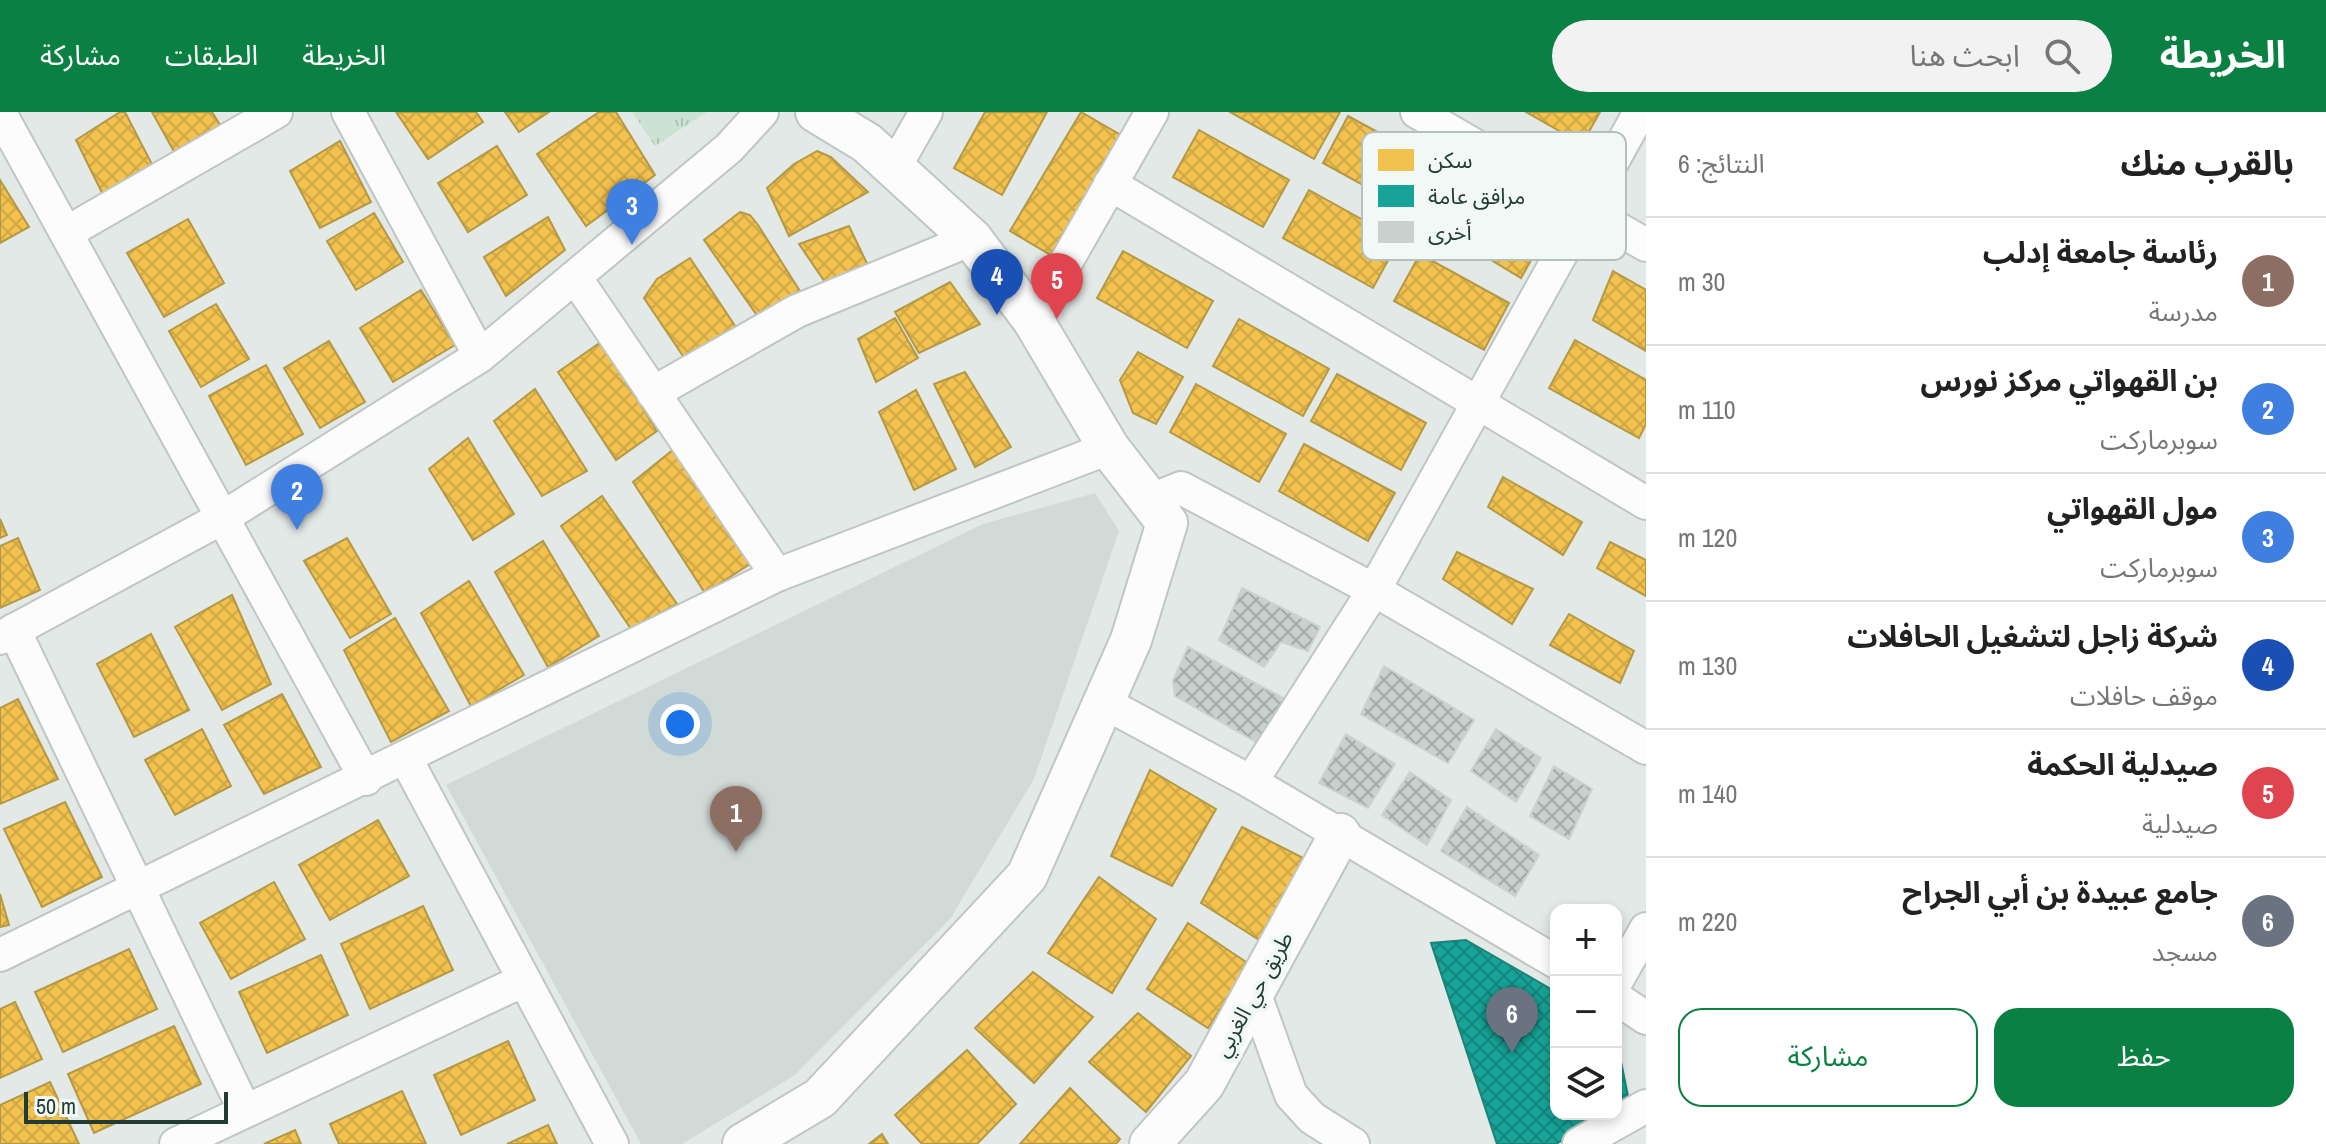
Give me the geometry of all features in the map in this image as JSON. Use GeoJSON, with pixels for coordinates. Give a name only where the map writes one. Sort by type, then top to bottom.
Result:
{"type":"FeatureCollection","features":[{"type":"Feature","properties":{"kind":"street"},"geometry":{"type":"LineString","coordinates":[[66,233],[276,112]]}},
{"type":"Feature","properties":{"kind":"street"},"geometry":{"type":"LineString","coordinates":[[348,112],[480,356]]}},
{"type":"Feature","properties":{"kind":"street"},"geometry":{"type":"LineString","coordinates":[[245,1111],[140,888],[7,634],[222,518],[480,356],[729,148],[762,112]]}},
{"type":"Feature","properties":{"kind":"street"},"geometry":{"type":"LineString","coordinates":[[743,1144],[820,1098],[1027,876],[1131,640],[1167,523],[1109,448],[1033,320],[972,239],[867,143],[816,112]]}},
{"type":"Feature","properties":{"kind":"street"},"geometry":{"type":"LineString","coordinates":[[893,170],[926,112]]}},
{"type":"Feature","properties":{"kind":"street"},"geometry":{"type":"LineString","coordinates":[[1033,320],[1152,112]]}},
{"type":"Feature","properties":{"kind":"street"},"geometry":{"type":"LineString","coordinates":[[1417,112],[1451,132]]}},
{"type":"Feature","properties":{"kind":"street"},"geometry":{"type":"LineString","coordinates":[[1626,136],[1640,112]]}},
{"type":"Feature","properties":{"kind":"street"},"geometry":{"type":"LineString","coordinates":[[0,113],[366,779]]}},
{"type":"Feature","properties":{"kind":"street"},"geometry":{"type":"LineString","coordinates":[[1110,184],[1646,503]]}},
{"type":"Feature","properties":{"kind":"street"},"geometry":{"type":"LineString","coordinates":[[1626,233],[1646,245]]}},
{"type":"Feature","properties":{"kind":"street"},"geometry":{"type":"LineString","coordinates":[[653,393],[797,311],[972,239]]}},
{"type":"Feature","properties":{"kind":"street"},"geometry":{"type":"LineString","coordinates":[[1251,782],[1374,590],[1556,260]]}},
{"type":"Feature","properties":{"kind":"street"},"geometry":{"type":"LineString","coordinates":[[575,277],[777,575]]}},
{"type":"Feature","properties":{"kind":"street"},"geometry":{"type":"LineString","coordinates":[[0,955],[366,779],[777,575],[1109,448]]}},
{"type":"Feature","properties":{"kind":"street"},"geometry":{"type":"LineString","coordinates":[[1149,501],[1181,488],[1374,590],[1646,748]]}},
{"type":"Feature","properties":{"kind":"street"},"geometry":{"type":"LineString","coordinates":[[1103,702],[1251,782],[1550,958]]}},
{"type":"Feature","properties":{"kind":"street"},"geometry":{"type":"LineString","coordinates":[[406,759],[612,1144]]}},
{"type":"Feature","properties":{"kind":"street","name":"طريق حي الغربي"},"geometry":{"type":"LineString","coordinates":[[1150,1144],[1204,1084],[1340,834]]}},
{"type":"Feature","properties":{"kind":"street"},"geometry":{"type":"LineString","coordinates":[[1619,976],[1646,929]]}},
{"type":"Feature","properties":{"kind":"street"},"geometry":{"type":"LineString","coordinates":[[176,1144],[524,980]]}},
{"type":"Feature","properties":{"kind":"street"},"geometry":{"type":"LineString","coordinates":[[1254,992],[1291,1095],[1312,1118],[1353,1144]]}},
{"type":"Feature","properties":{"kind":"street"},"geometry":{"type":"LineString","coordinates":[[1622,1002],[1646,1018]]}},
{"type":"Feature","properties":{"kind":"street"},"geometry":{"type":"LineString","coordinates":[[1579,1144],[1646,1106]]}},
{"type":"Feature","properties":{"kind":"shaded area"},"geometry":{"type":"Polygon","coordinates":[[[1095,493],[1119,531],[1034,779],[950,919],[795,1075],[682,1144],[641,1144],[446,785],[983,524],[1095,493]]]}},
{"type":"Feature","properties":{"kind":"green space"},"geometry":{"type":"Polygon","coordinates":[[[632,112],[707,112],[655,146],[632,112]]]}},
{"type":"Feature","properties":{"kind":"building: سكن"},"geometry":{"type":"Polygon","coordinates":[[[120,112],[125,112],[157,174],[106,201],[76,140],[120,112]]]}},
{"type":"Feature","properties":{"kind":"building: سكن"},"geometry":{"type":"Polygon","coordinates":[[[152,112],[212,112],[222,128],[176,155],[152,112]]]}},
{"type":"Feature","properties":{"kind":"building: سكن"},"geometry":{"type":"Polygon","coordinates":[[[396,112],[476,112],[483,122],[428,159],[396,112]]]}},
{"type":"Feature","properties":{"kind":"building: سكن"},"geometry":{"type":"Polygon","coordinates":[[[505,112],[549,112],[519,132],[505,112]]]}},
{"type":"Feature","properties":{"kind":"building: سكن"},"geometry":{"type":"Polygon","coordinates":[[[599,112],[616,112],[655,175],[586,226],[537,154],[599,112]]]}},
{"type":"Feature","properties":{"kind":"building: سكن"},"geometry":{"type":"Polygon","coordinates":[[[985,112],[1047,112],[1002,195],[954,168],[985,112]]]}},
{"type":"Feature","properties":{"kind":"building: سكن"},"geometry":{"type":"Polygon","coordinates":[[[1081,112],[1126,138],[1054,257],[1010,231],[1081,112]]]}},
{"type":"Feature","properties":{"kind":"building: سكن"},"geometry":{"type":"Polygon","coordinates":[[[1230,112],[1340,112],[1314,159],[1230,112]]]}},
{"type":"Feature","properties":{"kind":"building: سكن"},"geometry":{"type":"Polygon","coordinates":[[[1526,112],[1600,112],[1589,132],[1561,132],[1526,112]]]}},
{"type":"Feature","properties":{"kind":"building: سكن"},"geometry":{"type":"Polygon","coordinates":[[[1348,116],[1377,132],[1362,132],[1362,184],[1323,163],[1348,116]]]}},
{"type":"Feature","properties":{"kind":"building: سكن"},"geometry":{"type":"Polygon","coordinates":[[[1199,130],[1289,180],[1263,227],[1173,177],[1199,130]]]}},
{"type":"Feature","properties":{"kind":"building: سكن"},"geometry":{"type":"Polygon","coordinates":[[[340,141],[371,202],[320,228],[290,171],[340,141]]]}},
{"type":"Feature","properties":{"kind":"building: سكن"},"geometry":{"type":"Polygon","coordinates":[[[497,146],[527,195],[468,232],[438,183],[497,146]]]}},
{"type":"Feature","properties":{"kind":"building: سكن"},"geometry":{"type":"Polygon","coordinates":[[[817,151],[831,157],[868,192],[789,236],[767,188],[794,164],[817,151]]]}},
{"type":"Feature","properties":{"kind":"building: سكن"},"geometry":{"type":"Polygon","coordinates":[[[0,180],[29,227],[0,243],[0,180]]]}},
{"type":"Feature","properties":{"kind":"building: سكن"},"geometry":{"type":"Polygon","coordinates":[[[1309,190],[1362,219],[1362,260],[1388,260],[1373,288],[1283,238],[1309,190]]]}},
{"type":"Feature","properties":{"kind":"building: سكن"},"geometry":{"type":"Polygon","coordinates":[[[740,212],[750,215],[758,225],[807,302],[763,324],[704,240],[740,212]]]}},
{"type":"Feature","properties":{"kind":"building: سكن"},"geometry":{"type":"Polygon","coordinates":[[[374,213],[403,262],[356,290],[327,241],[374,213]]]}},
{"type":"Feature","properties":{"kind":"building: سكن"},"geometry":{"type":"Polygon","coordinates":[[[548,217],[565,250],[506,296],[484,257],[548,217]]]}},
{"type":"Feature","properties":{"kind":"building: سكن"},"geometry":{"type":"Polygon","coordinates":[[[188,219],[224,283],[164,317],[127,253],[188,219]]]}},
{"type":"Feature","properties":{"kind":"building: سكن"},"geometry":{"type":"Polygon","coordinates":[[[849,226],[872,274],[831,291],[799,244],[849,226]]]}},
{"type":"Feature","properties":{"kind":"building: سكن"},"geometry":{"type":"Polygon","coordinates":[[[1123,251],[1213,301],[1187,348],[1097,298],[1123,251]]]}},
{"type":"Feature","properties":{"kind":"building: سكن"},"geometry":{"type":"Polygon","coordinates":[[[690,258],[741,335],[689,365],[644,298],[657,279],[690,258]]]}},
{"type":"Feature","properties":{"kind":"building: سكن"},"geometry":{"type":"Polygon","coordinates":[[[1417,260],[1431,260],[1509,303],[1484,350],[1394,301],[1417,260]]]}},
{"type":"Feature","properties":{"kind":"building: سكن"},"geometry":{"type":"Polygon","coordinates":[[[1491,260],[1531,260],[1521,278],[1491,260]]]}},
{"type":"Feature","properties":{"kind":"building: سكن"},"geometry":{"type":"Polygon","coordinates":[[[1613,271],[1646,290],[1646,351],[1593,320],[1613,271]]]}},
{"type":"Feature","properties":{"kind":"building: سكن"},"geometry":{"type":"Polygon","coordinates":[[[950,282],[980,324],[919,353],[895,312],[950,282]]]}},
{"type":"Feature","properties":{"kind":"building: سكن"},"geometry":{"type":"Polygon","coordinates":[[[421,290],[455,345],[393,382],[360,328],[421,290]]]}},
{"type":"Feature","properties":{"kind":"building: سكن"},"geometry":{"type":"Polygon","coordinates":[[[216,304],[249,359],[201,387],[169,331],[216,304]]]}},
{"type":"Feature","properties":{"kind":"building: سكن"},"geometry":{"type":"Polygon","coordinates":[[[895,318],[918,358],[876,382],[858,339],[895,318]]]}},
{"type":"Feature","properties":{"kind":"building: سكن"},"geometry":{"type":"Polygon","coordinates":[[[1239,319],[1329,369],[1303,416],[1213,366],[1239,319]]]}},
{"type":"Feature","properties":{"kind":"building: سكن"},"geometry":{"type":"Polygon","coordinates":[[[1575,340],[1646,380],[1646,424],[1639,438],[1549,388],[1575,340]]]}},
{"type":"Feature","properties":{"kind":"building: سكن"},"geometry":{"type":"Polygon","coordinates":[[[329,341],[365,402],[320,428],[284,368],[329,341]]]}},
{"type":"Feature","properties":{"kind":"building: سكن"},"geometry":{"type":"Polygon","coordinates":[[[601,342],[657,431],[616,460],[558,372],[601,342]]]}},
{"type":"Feature","properties":{"kind":"building: سكن"},"geometry":{"type":"Polygon","coordinates":[[[1138,352],[1183,377],[1156,424],[1133,413],[1120,380],[1138,352]]]}},
{"type":"Feature","properties":{"kind":"building: سكن"},"geometry":{"type":"Polygon","coordinates":[[[266,365],[303,434],[246,465],[209,396],[266,365]]]}},
{"type":"Feature","properties":{"kind":"building: سكن"},"geometry":{"type":"Polygon","coordinates":[[[965,372],[1011,447],[975,467],[934,384],[965,372]]]}},
{"type":"Feature","properties":{"kind":"building: سكن"},"geometry":{"type":"Polygon","coordinates":[[[1337,374],[1426,423],[1401,470],[1311,421],[1337,374]]]}},
{"type":"Feature","properties":{"kind":"building: سكن"},"geometry":{"type":"Polygon","coordinates":[[[1196,384],[1286,434],[1259,482],[1170,432],[1196,384]]]}},
{"type":"Feature","properties":{"kind":"building: سكن"},"geometry":{"type":"Polygon","coordinates":[[[535,389],[587,471],[542,496],[494,421],[535,389]]]}},
{"type":"Feature","properties":{"kind":"building: سكن"},"geometry":{"type":"Polygon","coordinates":[[[916,390],[956,469],[914,490],[879,412],[916,390]]]}},
{"type":"Feature","properties":{"kind":"building: سكن"},"geometry":{"type":"Polygon","coordinates":[[[468,438],[514,514],[473,540],[429,469],[468,438]]]}},
{"type":"Feature","properties":{"kind":"building: سكن"},"geometry":{"type":"Polygon","coordinates":[[[1304,444],[1395,493],[1368,541],[1279,491],[1304,444]]]}},
{"type":"Feature","properties":{"kind":"building: سكن"},"geometry":{"type":"Polygon","coordinates":[[[674,449],[750,564],[705,593],[633,482],[674,449]]]}},
{"type":"Feature","properties":{"kind":"building: سكن"},"geometry":{"type":"Polygon","coordinates":[[[1503,477],[1582,522],[1563,555],[1488,507],[1503,477]]]}},
{"type":"Feature","properties":{"kind":"building: سكن"},"geometry":{"type":"Polygon","coordinates":[[[602,496],[677,604],[631,629],[561,526],[602,496]]]}},
{"type":"Feature","properties":{"kind":"building: سكن"},"geometry":{"type":"Polygon","coordinates":[[[0,519],[7,535],[0,538],[0,519]]]}},
{"type":"Feature","properties":{"kind":"building: سكن"},"geometry":{"type":"Polygon","coordinates":[[[18,538],[40,590],[0,608],[0,546],[18,538]]]}},
{"type":"Feature","properties":{"kind":"building: سكن"},"geometry":{"type":"Polygon","coordinates":[[[347,538],[391,614],[350,638],[304,561],[347,538]]]}},
{"type":"Feature","properties":{"kind":"building: سكن"},"geometry":{"type":"Polygon","coordinates":[[[543,541],[599,636],[548,667],[495,572],[543,541]]]}},
{"type":"Feature","properties":{"kind":"building: سكن"},"geometry":{"type":"Polygon","coordinates":[[[1610,542],[1646,560],[1646,596],[1597,568],[1610,542]]]}},
{"type":"Feature","properties":{"kind":"building: سكن"},"geometry":{"type":"Polygon","coordinates":[[[1457,552],[1533,589],[1512,624],[1443,579],[1457,552]]]}},
{"type":"Feature","properties":{"kind":"building: سكن"},"geometry":{"type":"Polygon","coordinates":[[[469,581],[524,675],[471,706],[421,613],[469,581]]]}},
{"type":"Feature","properties":{"kind":"building: سكن"},"geometry":{"type":"Polygon","coordinates":[[[232,595],[271,684],[222,710],[175,627],[232,595]]]}},
{"type":"Feature","properties":{"kind":"building: سكن"},"geometry":{"type":"Polygon","coordinates":[[[1569,614],[1634,651],[1620,683],[1550,645],[1569,614]]]}},
{"type":"Feature","properties":{"kind":"building: سكن"},"geometry":{"type":"Polygon","coordinates":[[[395,618],[449,711],[391,742],[344,650],[395,618]]]}},
{"type":"Feature","properties":{"kind":"building: سكن"},"geometry":{"type":"Polygon","coordinates":[[[151,634],[189,710],[134,737],[97,664],[151,634]]]}},
{"type":"Feature","properties":{"kind":"building: سكن"},"geometry":{"type":"Polygon","coordinates":[[[282,694],[321,767],[264,794],[224,725],[282,694]]]}},
{"type":"Feature","properties":{"kind":"building: سكن"},"geometry":{"type":"Polygon","coordinates":[[[18,699],[58,779],[0,804],[0,708],[18,699]]]}},
{"type":"Feature","properties":{"kind":"building: سكن"},"geometry":{"type":"Polygon","coordinates":[[[202,729],[231,786],[175,815],[145,760],[202,729]]]}},
{"type":"Feature","properties":{"kind":"building: سكن"},"geometry":{"type":"Polygon","coordinates":[[[1150,770],[1216,809],[1172,886],[1111,856],[1150,770]]]}},
{"type":"Feature","properties":{"kind":"building: سكن"},"geometry":{"type":"Polygon","coordinates":[[[65,802],[102,877],[42,907],[4,829],[65,802]]]}},
{"type":"Feature","properties":{"kind":"building: سكن"},"geometry":{"type":"Polygon","coordinates":[[[378,820],[409,876],[330,920],[299,865],[378,820]]]}},
{"type":"Feature","properties":{"kind":"building: سكن"},"geometry":{"type":"Polygon","coordinates":[[[1242,827],[1307,860],[1264,943],[1201,903],[1242,827]]]}},
{"type":"Feature","properties":{"kind":"building: سكن"},"geometry":{"type":"Polygon","coordinates":[[[1099,877],[1156,919],[1112,993],[1048,953],[1099,877]]]}},
{"type":"Feature","properties":{"kind":"building: سكن"},"geometry":{"type":"Polygon","coordinates":[[[274,882],[305,939],[231,979],[200,923],[274,882]]]}},
{"type":"Feature","properties":{"kind":"building: سكن"},"geometry":{"type":"Polygon","coordinates":[[[0,894],[9,925],[0,927],[0,894]]]}},
{"type":"Feature","properties":{"kind":"building: سكن"},"geometry":{"type":"Polygon","coordinates":[[[423,906],[453,970],[370,1009],[341,944],[423,906]]]}},
{"type":"Feature","properties":{"kind":"building: سكن"},"geometry":{"type":"Polygon","coordinates":[[[1188,923],[1249,964],[1208,1028],[1147,989],[1188,923]]]}},
{"type":"Feature","properties":{"kind":"building: سكن"},"geometry":{"type":"Polygon","coordinates":[[[129,949],[157,1009],[63,1052],[35,992],[129,949]]]}},
{"type":"Feature","properties":{"kind":"building: سكن"},"geometry":{"type":"Polygon","coordinates":[[[321,955],[348,1015],[267,1053],[239,992],[321,955]]]}},
{"type":"Feature","properties":{"kind":"building: سكن"},"geometry":{"type":"Polygon","coordinates":[[[1033,972],[1093,1017],[1034,1083],[975,1028],[1033,972]]]}},
{"type":"Feature","properties":{"kind":"building: سكن"},"geometry":{"type":"Polygon","coordinates":[[[15,1002],[42,1059],[0,1078],[0,1009],[15,1002]]]}},
{"type":"Feature","properties":{"kind":"building: سكن"},"geometry":{"type":"Polygon","coordinates":[[[1138,1013],[1191,1056],[1146,1112],[1089,1062],[1138,1013]]]}},
{"type":"Feature","properties":{"kind":"building: سكن"},"geometry":{"type":"Polygon","coordinates":[[[174,1026],[201,1084],[94,1133],[68,1074],[174,1026]]]}},
{"type":"Feature","properties":{"kind":"building: سكن"},"geometry":{"type":"Polygon","coordinates":[[[508,1041],[535,1100],[461,1135],[434,1075],[508,1041]]]}},
{"type":"Feature","properties":{"kind":"building: سكن"},"geometry":{"type":"Polygon","coordinates":[[[967,1050],[1016,1104],[977,1144],[922,1144],[895,1115],[967,1050]]]}},
{"type":"Feature","properties":{"kind":"building: سكن"},"geometry":{"type":"Polygon","coordinates":[[[50,1082],[79,1144],[0,1144],[0,1105],[50,1082]]]}},
{"type":"Feature","properties":{"kind":"building: سكن"},"geometry":{"type":"Polygon","coordinates":[[[1070,1088],[1120,1139],[1116,1144],[1020,1144],[1070,1088]]]}},
{"type":"Feature","properties":{"kind":"building: سكن"},"geometry":{"type":"Polygon","coordinates":[[[402,1091],[426,1144],[339,1144],[330,1124],[402,1091]]]}},
{"type":"Feature","properties":{"kind":"building: سكن"},"geometry":{"type":"Polygon","coordinates":[[[548,1125],[557,1144],[507,1144],[548,1125]]]}},
{"type":"Feature","properties":{"kind":"building: سكن"},"geometry":{"type":"Polygon","coordinates":[[[295,1130],[301,1144],[264,1144],[295,1130]]]}},
{"type":"Feature","properties":{"kind":"building: سكن"},"geometry":{"type":"Polygon","coordinates":[[[882,1134],[888,1144],[869,1144],[882,1134]]]}},
{"type":"Feature","properties":{"kind":"building: مرافق عامة"},"geometry":{"type":"Polygon","coordinates":[[[1466,940],[1550,989],[1550,1120],[1597,1120],[1556,1144],[1497,1144],[1431,943],[1466,940]]]}},
{"type":"Feature","properties":{"kind":"building: مرافق عامة"},"geometry":{"type":"Polygon","coordinates":[[[1622,1067],[1629,1101],[1622,1105],[1622,1067]]]}},
{"type":"Feature","properties":{"kind":"building: أخرى"},"geometry":{"type":"Polygon","coordinates":[[[1242,588],[1320,627],[1308,651],[1281,642],[1264,667],[1219,640],[1242,588]]]}},
{"type":"Feature","properties":{"kind":"building: أخرى"},"geometry":{"type":"Polygon","coordinates":[[[1188,647],[1285,699],[1265,747],[1175,696],[1173,681],[1188,647]]]}},
{"type":"Feature","properties":{"kind":"building: أخرى"},"geometry":{"type":"Polygon","coordinates":[[[1384,666],[1474,720],[1448,763],[1361,714],[1384,666]]]}},
{"type":"Feature","properties":{"kind":"building: أخرى"},"geometry":{"type":"Polygon","coordinates":[[[1496,729],[1541,758],[1516,802],[1471,771],[1496,729]]]}},
{"type":"Feature","properties":{"kind":"building: أخرى"},"geometry":{"type":"Polygon","coordinates":[[[1346,734],[1395,764],[1368,808],[1319,783],[1346,734]]]}},
{"type":"Feature","properties":{"kind":"building: أخرى"},"geometry":{"type":"Polygon","coordinates":[[[1554,766],[1592,789],[1569,839],[1530,816],[1554,766]]]}},
{"type":"Feature","properties":{"kind":"building: أخرى"},"geometry":{"type":"Polygon","coordinates":[[[1410,772],[1451,800],[1427,845],[1382,815],[1410,772]]]}},
{"type":"Feature","properties":{"kind":"building: أخرى"},"geometry":{"type":"Polygon","coordinates":[[[1467,807],[1539,855],[1515,896],[1441,851],[1467,807]]]}},
{"type":"Feature","properties":{"kind":"place","name":"مول القهواتي"},"geometry":{"type":"Point","coordinates":[632,245]}},
{"type":"Feature","properties":{"kind":"place","name":"شركة زاجل لتشغيل الحافلات"},"geometry":{"type":"Point","coordinates":[997,315]}},
{"type":"Feature","properties":{"kind":"place","name":"صيدلية الحكمة"},"geometry":{"type":"Point","coordinates":[1057,319]}},
{"type":"Feature","properties":{"kind":"place","name":"بن القهواتي مركز نورس"},"geometry":{"type":"Point","coordinates":[297,530]}},
{"type":"Feature","properties":{"kind":"place","name":"رئاسة جامعة إدلب"},"geometry":{"type":"Point","coordinates":[736,852]}},
{"type":"Feature","properties":{"kind":"place","name":"جامع عبيدة بن أبي الجراح"},"geometry":{"type":"Point","coordinates":[1512,1053]}}]}
